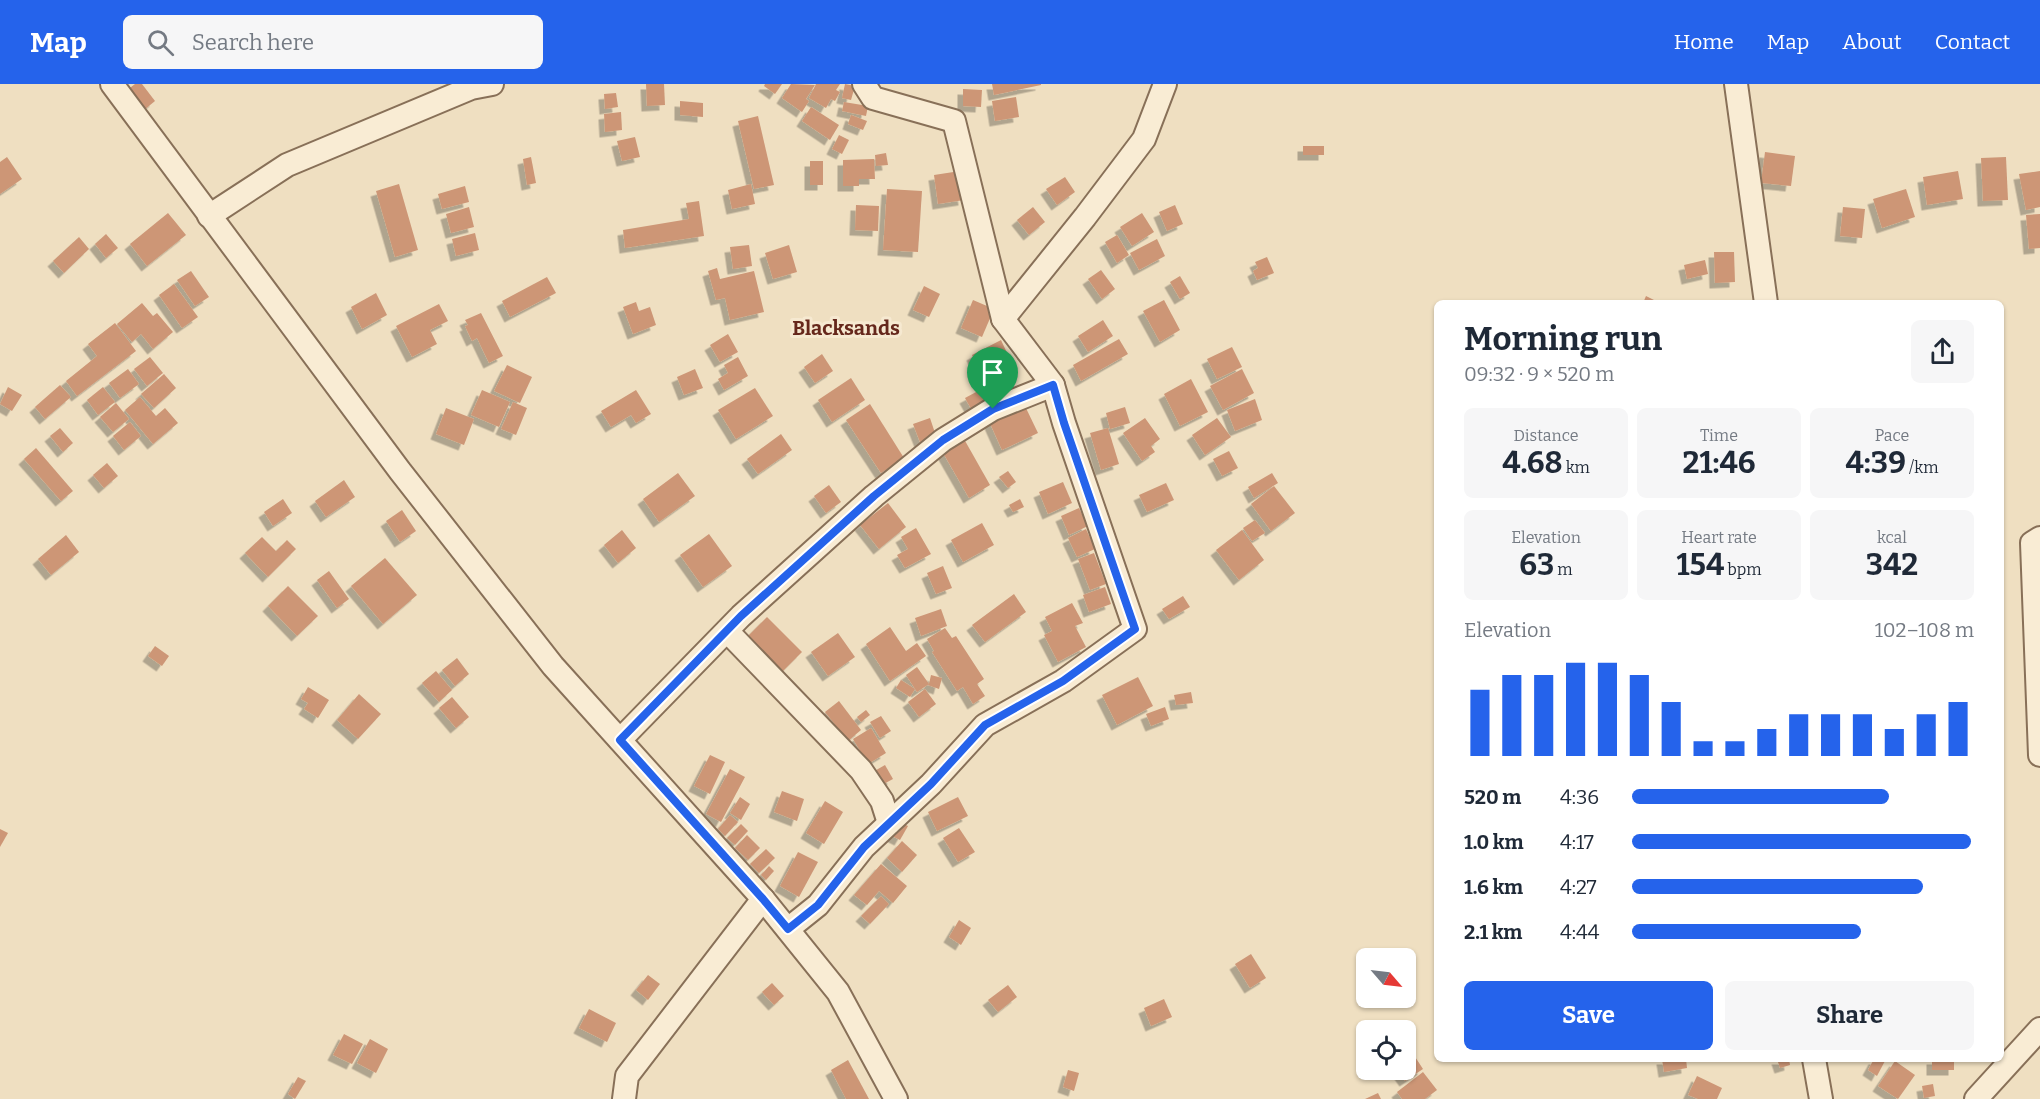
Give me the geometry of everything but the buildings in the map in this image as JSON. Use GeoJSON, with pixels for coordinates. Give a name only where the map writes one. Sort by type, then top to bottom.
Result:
{"type":"FeatureCollection","features":[{"type":"Feature","properties":{"kind":"street"},"geometry":{"type":"LineString","coordinates":[[112,84],[400,471],[553,666],[763,899],[838,992],[896,1099]]}},
{"type":"Feature","properties":{"kind":"street"},"geometry":{"type":"LineString","coordinates":[[209,216],[287,165],[471,88],[492,84]]}},
{"type":"Feature","properties":{"kind":"street"},"geometry":{"type":"LineString","coordinates":[[788,929],[818,905],[864,847],[931,784],[985,725],[1063,681],[1135,629],[1053,385],[1003,319],[954,121],[873,98],[864,84]]}},
{"type":"Feature","properties":{"kind":"street"},"geometry":{"type":"LineString","coordinates":[[1003,319],[1085,218],[1144,139],[1165,84]]}},
{"type":"Feature","properties":{"kind":"street"},"geometry":{"type":"LineString","coordinates":[[1736,84],[1766,300]]}},
{"type":"Feature","properties":{"kind":"street"},"geometry":{"type":"LineString","coordinates":[[620,740],[774,585],[857,510],[943,440],[993,409],[1053,385]]}},
{"type":"Feature","properties":{"kind":"street"},"geometry":{"type":"LineString","coordinates":[[2040,538],[2032,543],[2040,755]]}},
{"type":"Feature","properties":{"kind":"street"},"geometry":{"type":"LineString","coordinates":[[727,631],[861,770],[882,801],[889,823]]}},
{"type":"Feature","properties":{"kind":"street"},"geometry":{"type":"LineString","coordinates":[[624,1099],[627,1076],[763,899]]}},
{"type":"Feature","properties":{"kind":"street"},"geometry":{"type":"LineString","coordinates":[[1976,1099],[2040,1029]]}},
{"type":"Feature","properties":{"kind":"street"},"geometry":{"type":"LineString","coordinates":[[1815,1062],[1821,1099]]}},
{"type":"Feature","properties":{"kind":"district","name":"Blacksands"},"geometry":{"type":"Point","coordinates":[846,328]}},
{"type":"Feature","properties":{"kind":"route"},"geometry":{"type":"LineString","coordinates":[[1053,385],[1135,629],[1063,681],[985,725],[931,784],[864,847],[818,905],[788,929],[620,740],[741,616],[815,547],[943,440],[993,409],[1053,385]]}}]}
